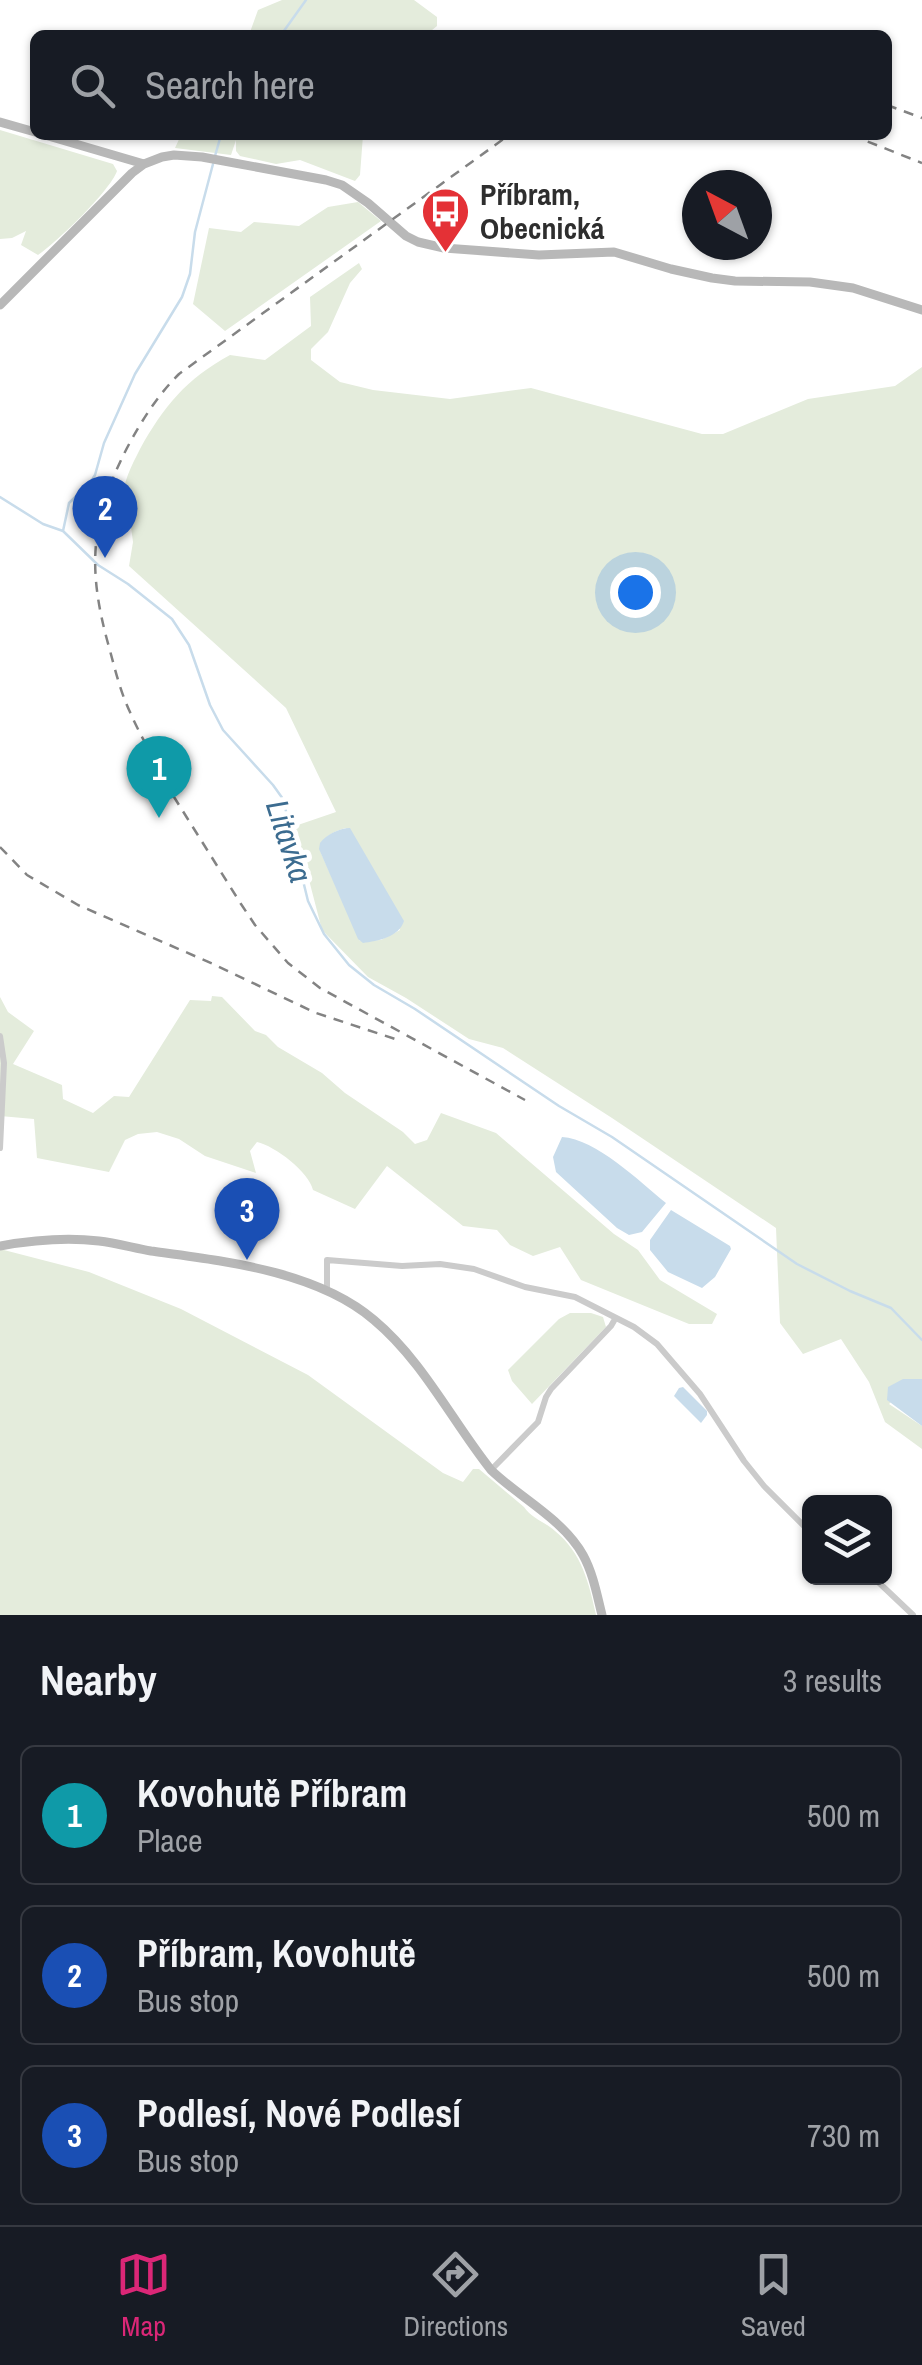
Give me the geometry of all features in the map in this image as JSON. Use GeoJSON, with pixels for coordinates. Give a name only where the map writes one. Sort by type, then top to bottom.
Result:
{"type":"FeatureCollection","features":[{"type":"Feature","properties":{"kind":"street"},"geometry":{"type":"LineString","coordinates":[[0,122],[30,131]]}},
{"type":"Feature","properties":{"kind":"street"},"geometry":{"type":"LineString","coordinates":[[62,140],[144,164]]}},
{"type":"Feature","properties":{"kind":"street"},"geometry":{"type":"LineString","coordinates":[[0,305],[123,181],[144,164],[174,155],[326,180],[368,202],[406,236],[426,244],[520,254],[614,252],[712,278],[853,288],[922,310]]}},
{"type":"Feature","properties":{"kind":"street"},"geometry":{"type":"LineString","coordinates":[[0,1036],[4,1063],[0,1148]]}},
{"type":"Feature","properties":{"kind":"street"},"geometry":{"type":"LineString","coordinates":[[0,1246],[61,1239],[96,1241],[237,1263],[328,1291],[358,1308],[394,1340],[421,1372],[491,1470],[578,1547],[586,1559],[602,1615]]}},
{"type":"Feature","properties":{"kind":"street"},"geometry":{"type":"LineString","coordinates":[[328,1291],[328,1260],[460,1266],[575,1297],[634,1327],[657,1344],[700,1394],[764,1486],[802,1524]]}},
{"type":"Feature","properties":{"kind":"street"},"geometry":{"type":"LineString","coordinates":[[491,1470],[538,1422],[551,1389],[615,1319]]}},
{"type":"Feature","properties":{"kind":"street"},"geometry":{"type":"LineString","coordinates":[[881,1585],[913,1615]]}},
{"type":"Feature","properties":{"kind":"green space"},"geometry":{"type":"Polygon","coordinates":[[[282,0],[414,0],[437,17],[437,26],[432,30],[251,30],[258,10],[282,0]]]}},
{"type":"Feature","properties":{"kind":"green space"},"geometry":{"type":"Polygon","coordinates":[[[0,130],[113,164],[117,171],[94,203],[38,255],[21,245],[26,231],[0,239],[0,130]]]}},
{"type":"Feature","properties":{"kind":"green space"},"geometry":{"type":"Polygon","coordinates":[[[179,140],[236,140],[231,155],[175,148],[179,140]]]}},
{"type":"Feature","properties":{"kind":"green space"},"geometry":{"type":"Polygon","coordinates":[[[236,140],[363,140],[360,175],[355,181],[300,160],[276,164],[240,156],[236,140]]]}},
{"type":"Feature","properties":{"kind":"green space"},"geometry":{"type":"Polygon","coordinates":[[[358,202],[381,221],[225,331],[193,304],[209,228],[241,232],[254,222],[299,226],[328,207],[358,202]]]}},
{"type":"Feature","properties":{"kind":"green space"},"geometry":{"type":"Polygon","coordinates":[[[359,263],[362,269],[350,283],[328,332],[311,349],[311,360],[340,382],[450,399],[531,388],[702,434],[723,434],[808,399],[895,386],[922,367],[922,1379],[915,1379],[889,1404],[922,1426],[922,1449],[885,1422],[869,1382],[841,1339],[803,1354],[780,1323],[776,1228],[503,1048],[469,1039],[368,977],[322,930],[295,826],[336,812],[286,708],[129,566],[133,542],[129,512],[123,508],[127,477],[140,449],[178,395],[230,355],[265,360],[311,326],[310,297],[359,263]],[[346,828],[328,836],[321,853],[360,941],[381,940],[400,930],[346,828]]]}},
{"type":"Feature","properties":{"kind":"green space"},"geometry":{"type":"Polygon","coordinates":[[[212,996],[222,997],[255,1031],[322,1073],[415,1144],[427,1140],[441,1113],[496,1133],[638,1250],[660,1280],[717,1314],[712,1324],[689,1324],[581,1280],[560,1247],[533,1256],[510,1245],[497,1230],[463,1226],[387,1166],[355,1209],[313,1190],[305,1175],[290,1161],[257,1142],[250,1151],[256,1173],[205,1156],[179,1139],[157,1132],[138,1134],[125,1140],[109,1172],[37,1158],[34,1119],[0,1116],[0,997],[8,1012],[34,1031],[13,1064],[62,1085],[63,1099],[93,1113],[114,1096],[129,1097],[190,1000],[211,1001],[212,996]]]}},
{"type":"Feature","properties":{"kind":"green space"},"geometry":{"type":"Polygon","coordinates":[[[0,1249],[89,1272],[181,1309],[308,1375],[443,1473],[463,1482],[473,1469],[479,1469],[572,1549],[587,1580],[596,1615],[0,1615],[0,1249]]]}},
{"type":"Feature","properties":{"kind":"green space"},"geometry":{"type":"Polygon","coordinates":[[[570,1313],[603,1317],[606,1327],[532,1404],[512,1381],[508,1370],[559,1319],[570,1313]]]}},
{"type":"Feature","properties":{"kind":"water"},"geometry":{"type":"Polygon","coordinates":[[[350,828],[404,921],[393,934],[363,943],[319,849],[329,835],[350,828]]]}},
{"type":"Feature","properties":{"kind":"water"},"geometry":{"type":"Polygon","coordinates":[[[562,1137],[603,1153],[666,1203],[642,1232],[629,1235],[617,1228],[556,1172],[553,1157],[562,1137]]]}},
{"type":"Feature","properties":{"kind":"water"},"geometry":{"type":"Polygon","coordinates":[[[671,1210],[730,1246],[715,1277],[702,1288],[668,1272],[650,1250],[650,1240],[671,1210]]]}},
{"type":"Feature","properties":{"kind":"water"},"geometry":{"type":"Polygon","coordinates":[[[903,1379],[922,1379],[922,1426],[887,1400],[888,1387],[903,1379]]]}},
{"type":"Feature","properties":{"kind":"water"},"geometry":{"type":"Polygon","coordinates":[[[683,1387],[707,1411],[701,1423],[674,1396],[683,1387]]]}},
{"type":"Feature","properties":{"kind":"waterway","name":"Litavka"},"geometry":{"type":"LineString","coordinates":[[285,30],[306,0]]}},
{"type":"Feature","properties":{"kind":"waterway","name":"Litavka"},"geometry":{"type":"LineString","coordinates":[[215,156],[220,140]]}},
{"type":"Feature","properties":{"kind":"waterway","name":"Litavka"},"geometry":{"type":"LineString","coordinates":[[213,164],[182,297],[135,374],[104,443],[95,475],[69,503],[63,531],[98,565],[172,619],[189,645],[223,730],[283,799],[308,901],[324,934],[349,965],[797,1264],[891,1308],[922,1340]]}},
{"type":"Feature","properties":{"kind":"waterway"},"geometry":{"type":"LineString","coordinates":[[0,497],[43,524],[63,531]]}},
{"type":"Feature","properties":{"kind":"railway"},"geometry":{"type":"LineString","coordinates":[[892,107],[922,118]]}},
{"type":"Feature","properties":{"kind":"railway"},"geometry":{"type":"LineString","coordinates":[[172,793],[123,696],[97,593],[99,522],[127,448],[150,409],[179,374],[502,140]]}},
{"type":"Feature","properties":{"kind":"railway"},"geometry":{"type":"LineString","coordinates":[[864,140],[922,163]]}},
{"type":"Feature","properties":{"kind":"railway"},"geometry":{"type":"LineString","coordinates":[[164,781],[255,925],[288,963],[320,988],[525,1100]]}},
{"type":"Feature","properties":{"kind":"railway"},"geometry":{"type":"LineString","coordinates":[[0,847],[27,875],[78,905],[316,1013],[395,1039]]}},
{"type":"Feature","properties":{"kind":"place","name":"Příbram, Obecnická"},"geometry":{"type":"Point","coordinates":[445,254]}},
{"type":"Feature","properties":{"kind":"place","name":"Příbram, Kovohutě"},"geometry":{"type":"Point","coordinates":[105,558]}},
{"type":"Feature","properties":{"kind":"place","name":"Kovohutě Příbram"},"geometry":{"type":"Point","coordinates":[159,818]}},
{"type":"Feature","properties":{"kind":"place","name":"Podlesí, Nové Podlesí"},"geometry":{"type":"Point","coordinates":[247,1260]}}]}
